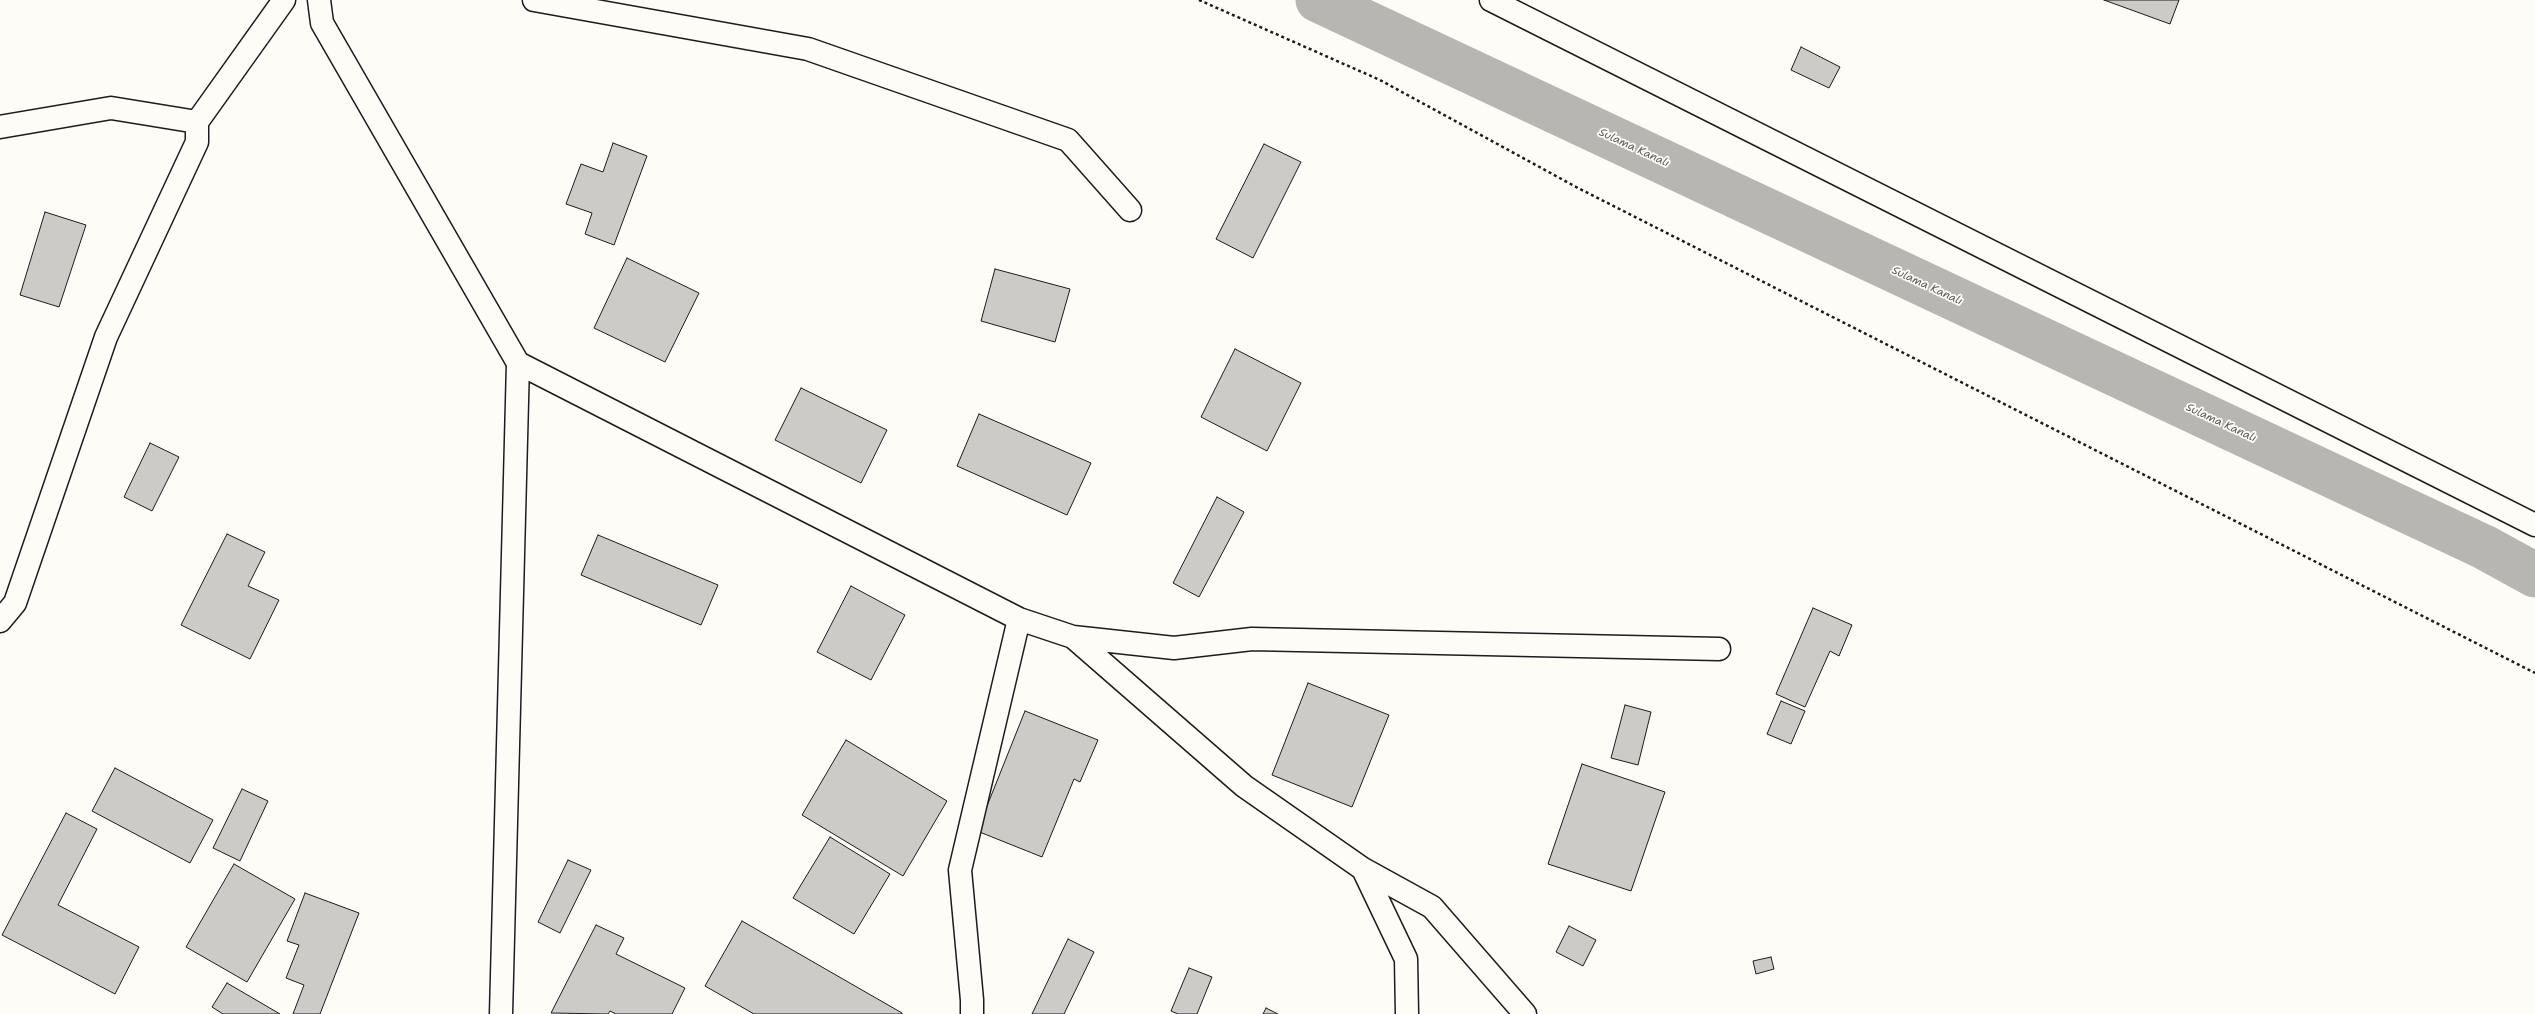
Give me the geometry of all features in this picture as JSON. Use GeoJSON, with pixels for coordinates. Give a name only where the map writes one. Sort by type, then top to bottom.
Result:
{"type":"FeatureCollection","features":[{"type":"Feature","properties":{"kind":"street"},"geometry":{"type":"LineString","coordinates":[[0,621],[15,603],[106,337],[197,142],[197,122],[284,0]]}},
{"type":"Feature","properties":{"kind":"street"},"geometry":{"type":"LineString","coordinates":[[319,0],[322,23],[518,363],[501,1014]]}},
{"type":"Feature","properties":{"kind":"street"},"geometry":{"type":"LineString","coordinates":[[534,0],[808,49],[1068,140],[1130,210]]}},
{"type":"Feature","properties":{"kind":"street"},"geometry":{"type":"LineString","coordinates":[[1491,0],[2535,525]]}},
{"type":"Feature","properties":{"kind":"street"},"geometry":{"type":"LineString","coordinates":[[0,127],[111,108],[197,122]]}},
{"type":"Feature","properties":{"kind":"street"},"geometry":{"type":"LineString","coordinates":[[518,363],[1019,619],[1073,637],[1174,648],[1252,640],[1719,649]]}},
{"type":"Feature","properties":{"kind":"street"},"geometry":{"type":"LineString","coordinates":[[972,1014],[960,870],[1019,619]]}},
{"type":"Feature","properties":{"kind":"street"},"geometry":{"type":"LineString","coordinates":[[1073,637],[1244,786],[1363,869],[1432,908],[1525,1014]]}},
{"type":"Feature","properties":{"kind":"street"},"geometry":{"type":"LineString","coordinates":[[1363,869],[1406,959],[1406,1014]]}},
{"type":"Feature","properties":{"kind":"path"},"geometry":{"type":"LineString","coordinates":[[1199,0],[1380,80],[1578,188],[2535,673]]}},
{"type":"Feature","properties":{"kind":"building"},"geometry":{"type":"Polygon","coordinates":[[[2104,0],[2179,0],[2170,24],[2104,0]]]}},
{"type":"Feature","properties":{"kind":"building"},"geometry":{"type":"Polygon","coordinates":[[[1801,47],[1840,67],[1829,88],[1791,70],[1801,47]]]}},
{"type":"Feature","properties":{"kind":"building"},"geometry":{"type":"Polygon","coordinates":[[[613,143],[647,156],[614,245],[585,234],[592,213],[566,204],[581,164],[603,172],[613,143]]]}},
{"type":"Feature","properties":{"kind":"building"},"geometry":{"type":"Polygon","coordinates":[[[1264,144],[1301,162],[1253,258],[1216,239],[1264,144]]]}},
{"type":"Feature","properties":{"kind":"building"},"geometry":{"type":"Polygon","coordinates":[[[45,212],[86,225],[59,307],[20,295],[45,212]]]}},
{"type":"Feature","properties":{"kind":"building"},"geometry":{"type":"Polygon","coordinates":[[[627,258],[699,293],[665,362],[594,328],[627,258]]]}},
{"type":"Feature","properties":{"kind":"building"},"geometry":{"type":"Polygon","coordinates":[[[995,269],[1070,289],[1055,342],[981,321],[995,269]]]}},
{"type":"Feature","properties":{"kind":"building"},"geometry":{"type":"Polygon","coordinates":[[[1235,349],[1301,383],[1267,451],[1201,417],[1235,349]]]}},
{"type":"Feature","properties":{"kind":"building"},"geometry":{"type":"Polygon","coordinates":[[[801,388],[887,430],[861,483],[775,440],[801,388]]]}},
{"type":"Feature","properties":{"kind":"building"},"geometry":{"type":"Polygon","coordinates":[[[979,414],[1091,463],[1067,515],[957,466],[979,414]]]}},
{"type":"Feature","properties":{"kind":"building"},"geometry":{"type":"Polygon","coordinates":[[[150,443],[179,457],[152,511],[124,497],[150,443]]]}},
{"type":"Feature","properties":{"kind":"building"},"geometry":{"type":"Polygon","coordinates":[[[1217,497],[1244,512],[1199,597],[1173,583],[1217,497]]]}},
{"type":"Feature","properties":{"kind":"building"},"geometry":{"type":"Polygon","coordinates":[[[227,534],[265,552],[248,586],[279,600],[250,659],[181,625],[227,534]]]}},
{"type":"Feature","properties":{"kind":"building"},"geometry":{"type":"Polygon","coordinates":[[[598,535],[718,585],[701,625],[581,575],[598,535]]]}},
{"type":"Feature","properties":{"kind":"building"},"geometry":{"type":"Polygon","coordinates":[[[851,586],[905,615],[871,680],[817,652],[851,586]]]}},
{"type":"Feature","properties":{"kind":"building"},"geometry":{"type":"Polygon","coordinates":[[[1813,608],[1852,625],[1839,656],[1830,651],[1805,707],[1776,694],[1813,608]]]}},
{"type":"Feature","properties":{"kind":"building"},"geometry":{"type":"Polygon","coordinates":[[[1308,683],[1389,715],[1352,807],[1272,775],[1308,683]]]}},
{"type":"Feature","properties":{"kind":"building"},"geometry":{"type":"Polygon","coordinates":[[[1781,701],[1805,711],[1791,744],[1767,734],[1781,701]]]}},
{"type":"Feature","properties":{"kind":"building"},"geometry":{"type":"Polygon","coordinates":[[[1625,705],[1651,712],[1638,765],[1611,758],[1625,705]]]}},
{"type":"Feature","properties":{"kind":"building"},"geometry":{"type":"Polygon","coordinates":[[[1025,711],[1098,740],[1080,782],[1074,779],[1042,857],[977,831],[1025,711]]]}},
{"type":"Feature","properties":{"kind":"building"},"geometry":{"type":"Polygon","coordinates":[[[846,740],[947,801],[903,876],[802,815],[846,740]]]}},
{"type":"Feature","properties":{"kind":"building"},"geometry":{"type":"Polygon","coordinates":[[[1582,764],[1665,792],[1631,891],[1548,864],[1582,764]]]}},
{"type":"Feature","properties":{"kind":"building"},"geometry":{"type":"Polygon","coordinates":[[[115,768],[213,820],[190,863],[92,811],[115,768]]]}},
{"type":"Feature","properties":{"kind":"building"},"geometry":{"type":"Polygon","coordinates":[[[242,789],[268,801],[240,861],[213,848],[242,789]]]}},
{"type":"Feature","properties":{"kind":"building"},"geometry":{"type":"Polygon","coordinates":[[[66,813],[97,829],[58,905],[139,947],[115,994],[2,935],[66,813]]]}},
{"type":"Feature","properties":{"kind":"building"},"geometry":{"type":"Polygon","coordinates":[[[830,837],[890,874],[854,934],[793,898],[830,837]]]}},
{"type":"Feature","properties":{"kind":"building"},"geometry":{"type":"Polygon","coordinates":[[[568,860],[591,870],[560,933],[538,922],[568,860]]]}},
{"type":"Feature","properties":{"kind":"building"},"geometry":{"type":"Polygon","coordinates":[[[234,864],[295,899],[247,982],[186,947],[234,864]]]}},
{"type":"Feature","properties":{"kind":"building"},"geometry":{"type":"Polygon","coordinates":[[[305,893],[359,913],[320,1014],[293,1014],[304,985],[286,978],[299,945],[287,941],[305,893]]]}},
{"type":"Feature","properties":{"kind":"building"},"geometry":{"type":"Polygon","coordinates":[[[742,921],[902,1014],[754,1014],[705,986],[742,921]]]}},
{"type":"Feature","properties":{"kind":"building"},"geometry":{"type":"Polygon","coordinates":[[[596,925],[624,938],[616,954],[685,988],[672,1014],[616,1014],[610,1011],[608,1014],[551,1013],[596,925]]]}},
{"type":"Feature","properties":{"kind":"building"},"geometry":{"type":"Polygon","coordinates":[[[1569,926],[1596,940],[1583,966],[1556,952],[1569,926]]]}},
{"type":"Feature","properties":{"kind":"building"},"geometry":{"type":"Polygon","coordinates":[[[1068,939],[1094,952],[1064,1014],[1032,1014],[1068,939]]]}},
{"type":"Feature","properties":{"kind":"building"},"geometry":{"type":"Polygon","coordinates":[[[1771,957],[1774,969],[1756,974],[1753,961],[1771,957]]]}},
{"type":"Feature","properties":{"kind":"building"},"geometry":{"type":"Polygon","coordinates":[[[1189,968],[1212,977],[1197,1014],[1178,1014],[1171,1011],[1189,968]]]}},
{"type":"Feature","properties":{"kind":"building"},"geometry":{"type":"Polygon","coordinates":[[[227,983],[280,1014],[223,1014],[212,1007],[227,983]]]}},
{"type":"Feature","properties":{"kind":"building"},"geometry":{"type":"Polygon","coordinates":[[[1266,1008],[1278,1014],[1263,1014],[1266,1008]]]}},
{"type":"Feature","properties":{"kind":"waterway","name":"Sulama Kanalı"},"geometry":{"type":"LineString","coordinates":[[1318,0],[2484,547],[2535,575]]}}]}
